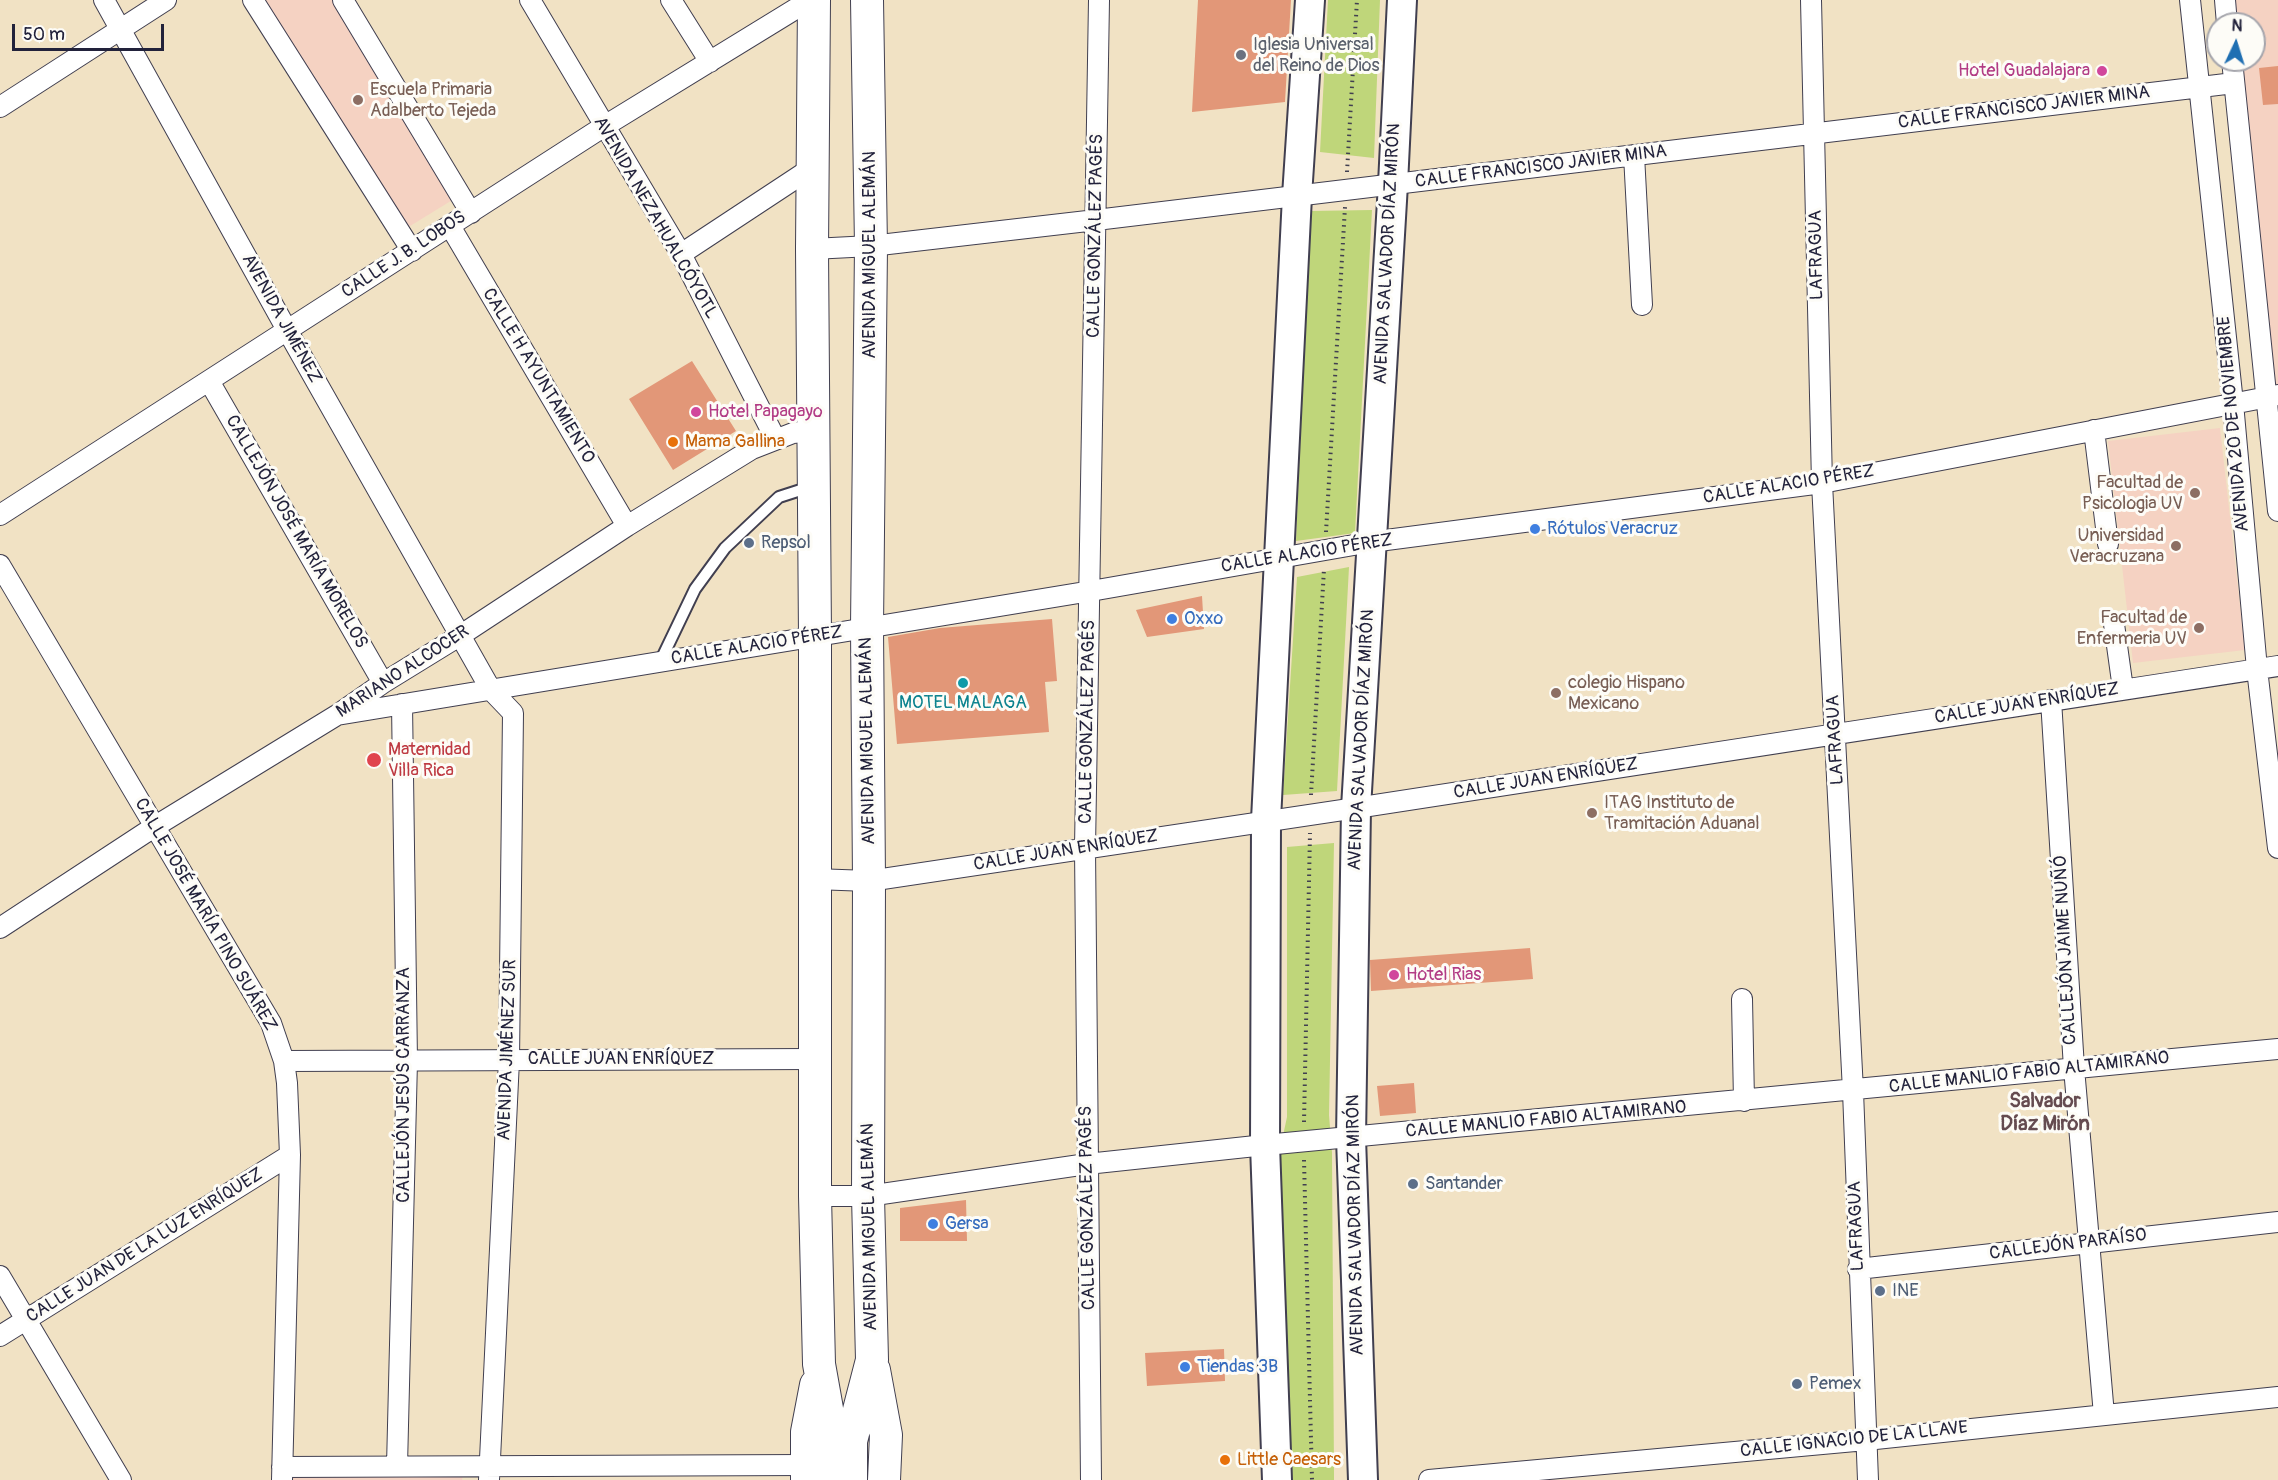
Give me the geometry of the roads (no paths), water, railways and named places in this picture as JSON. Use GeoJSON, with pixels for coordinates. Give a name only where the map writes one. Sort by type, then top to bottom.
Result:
{"type":"FeatureCollection","features":[{"type":"Feature","properties":{"kind":"main road"},"geometry":{"type":"LineString","coordinates":[[812,0],[814,1196],[819,1364],[807,1432],[815,1475]]}},
{"type":"Feature","properties":{"kind":"main road","name":"AVENIDA MIGUEL ALEMÁN"},"geometry":{"type":"LineString","coordinates":[[851,1480],[851,1442],[872,1360],[868,1196],[867,627],[871,246],[867,0]]}},
{"type":"Feature","properties":{"kind":"main road"},"geometry":{"type":"LineString","coordinates":[[1277,1480],[1265,1145],[1266,820],[1297,196],[1310,0]]}},
{"type":"Feature","properties":{"kind":"main road","name":"AVENIDA SALVADOR DÍAZ MIRÓN"},"geometry":{"type":"LineString","coordinates":[[1363,1480],[1351,1138],[1356,808],[1402,0]]}},
{"type":"Feature","properties":{"kind":"main road"},"geometry":{"type":"LineString","coordinates":[[872,1360],[885,1435],[884,1480]]}},
{"type":"Feature","properties":{"kind":"street","name":"AVENIDA JIMÉNEZ"},"geometry":{"type":"LineString","coordinates":[[104,0],[287,330],[461,635]]}},
{"type":"Feature","properties":{"kind":"street"},"geometry":{"type":"LineString","coordinates":[[0,107],[166,0]]}},
{"type":"Feature","properties":{"kind":"street"},"geometry":{"type":"LineString","coordinates":[[253,0],[412,251]]}},
{"type":"Feature","properties":{"kind":"street"},"geometry":{"type":"LineString","coordinates":[[343,0],[471,213]]}},
{"type":"Feature","properties":{"kind":"street","name":"AVENIDA NEZAHUALCÓYOTL"},"geometry":{"type":"LineString","coordinates":[[530,0],[603,127],[681,254],[775,438]]}},
{"type":"Feature","properties":{"kind":"street"},"geometry":{"type":"LineString","coordinates":[[671,0],[710,62]]}},
{"type":"Feature","properties":{"kind":"street","name":"CALLE J. B. LOBOS"},"geometry":{"type":"LineString","coordinates":[[0,515],[603,127],[812,0]]}},
{"type":"Feature","properties":{"kind":"street","name":"CALLE GONZÁLEZ PAGÉS"},"geometry":{"type":"LineString","coordinates":[[1091,1480],[1085,848],[1100,0]]}},
{"type":"Feature","properties":{"kind":"street","name":"LAFRAGUA"},"geometry":{"type":"LineString","coordinates":[[1811,0],[1822,483],[1853,1091],[1858,1269],[1868,1480]]}},
{"type":"Feature","properties":{"kind":"street","name":"AVENIDA 20 DE NOVIEMBRE"},"geometry":{"type":"LineString","coordinates":[[2190,0],[2257,669],[2278,848]]}},
{"type":"Feature","properties":{"kind":"street","name":"AVENIDA 20 DE NOVIEMBRE"},"geometry":{"type":"LineString","coordinates":[[2233,72],[2273,396],[2278,511]]}},
{"type":"Feature","properties":{"kind":"street","name":"CALLE FRANCISCO JAVIER MINA"},"geometry":{"type":"LineString","coordinates":[[812,249],[871,246],[1096,220],[2234,83]]}},
{"type":"Feature","properties":{"kind":"street"},"geometry":{"type":"LineString","coordinates":[[1634,155],[1642,305]]}},
{"type":"Feature","properties":{"kind":"street"},"geometry":{"type":"LineString","coordinates":[[681,254],[813,167]]}},
{"type":"Feature","properties":{"kind":"street","name":"CALLE H AYUNTAMIENTO"},"geometry":{"type":"LineString","coordinates":[[450,226],[627,526]]}},
{"type":"Feature","properties":{"kind":"street","name":"CALLEJÓN JOSÉ MARÍA MORELOS"},"geometry":{"type":"LineString","coordinates":[[209,381],[383,683]]}},
{"type":"Feature","properties":{"kind":"street","name":"CALLE ALACIO PÉREZ"},"geometry":{"type":"LineString","coordinates":[[337,715],[1091,591],[1371,542],[1822,483],[2273,396]]}},
{"type":"Feature","properties":{"kind":"street"},"geometry":{"type":"LineString","coordinates":[[2094,430],[2108,544]]}},
{"type":"Feature","properties":{"kind":"street","name":"MARIANO ALCOCER"},"geometry":{"type":"LineString","coordinates":[[0,928],[154,827],[337,715],[627,526],[752,449],[775,438],[813,431]]}},
{"type":"Feature","properties":{"kind":"street","name":"CALLE JOSÉ MARÍA PINO SUÁREZ"},"geometry":{"type":"LineString","coordinates":[[0,565],[272,1023],[284,1061],[290,1155],[282,1473]]}},
{"type":"Feature","properties":{"kind":"street"},"geometry":{"type":"LineString","coordinates":[[2114,624],[2123,689]]}},
{"type":"Feature","properties":{"kind":"street","name":"AVENIDA JIMÉNEZ SUR"},"geometry":{"type":"LineString","coordinates":[[461,635],[491,690],[513,713],[509,1060],[489,1473]]}},
{"type":"Feature","properties":{"kind":"street","name":"CALLE JUAN ENRÍQUEZ"},"geometry":{"type":"LineString","coordinates":[[814,879],[869,881],[2278,666]]}},
{"type":"Feature","properties":{"kind":"street","name":"CALLEJÓN JAIME NUÑÓ"},"geometry":{"type":"LineString","coordinates":[[2051,700],[2074,1068],[2104,1415]]}},
{"type":"Feature","properties":{"kind":"street","name":"CALLEJÓN JESÚS CARRANZA"},"geometry":{"type":"LineString","coordinates":[[397,1466],[407,1061],[402,704]]}},
{"type":"Feature","properties":{"kind":"street"},"geometry":{"type":"LineString","coordinates":[[1742,999],[1744,1101]]}},
{"type":"Feature","properties":{"kind":"street","name":"CALLE MANLIO FABIO ALTAMIRANO"},"geometry":{"type":"LineString","coordinates":[[814,1196],[868,1196],[1087,1164],[1265,1145],[2278,1049]]}},
{"type":"Feature","properties":{"kind":"street","name":"CALLE JUAN ENRÍQUEZ"},"geometry":{"type":"LineString","coordinates":[[284,1061],[814,1059]]}},
{"type":"Feature","properties":{"kind":"street","name":"CALLE JUAN DE LA LUZ ENRÍQUEZ"},"geometry":{"type":"LineString","coordinates":[[0,1336],[290,1155]]}},
{"type":"Feature","properties":{"kind":"street","name":"CALLEJÓN PARAÍSO"},"geometry":{"type":"LineString","coordinates":[[1858,1269],[2278,1222]]}},
{"type":"Feature","properties":{"kind":"street"},"geometry":{"type":"LineString","coordinates":[[0,1276],[121,1480]]}},
{"type":"Feature","properties":{"kind":"street","name":"CALLE IGNACIO DE LA LLAVE"},"geometry":{"type":"LineString","coordinates":[[1429,1480],[1866,1440],[2278,1397]]}},
{"type":"Feature","properties":{"kind":"street"},"geometry":{"type":"LineString","coordinates":[[282,1473],[397,1466],[489,1473],[815,1475]]}},
{"type":"Feature","properties":{"kind":"lane"},"geometry":{"type":"LineString","coordinates":[[660,662],[695,589],[725,548],[779,497],[813,486]]}},
{"type":"Feature","properties":{"kind":"place","name":"Iglesia Universal del Reino de Dios"},"geometry":{"type":"Point","coordinates":[1241,55]}},
{"type":"Feature","properties":{"kind":"place","name":"Hotel Guadalajara"},"geometry":{"type":"Point","coordinates":[2102,71]}},
{"type":"Feature","properties":{"kind":"place","name":"Escuela Primaria Adalberto Tejeda"},"geometry":{"type":"Point","coordinates":[358,100]}},
{"type":"Feature","properties":{"kind":"place","name":"Hotel Papagayo"},"geometry":{"type":"Point","coordinates":[696,412]}},
{"type":"Feature","properties":{"kind":"place","name":"Mama Gallina"},"geometry":{"type":"Point","coordinates":[673,442]}},
{"type":"Feature","properties":{"kind":"place","name":"Facultad de Psicologia UV"},"geometry":{"type":"Point","coordinates":[2195,493]}},
{"type":"Feature","properties":{"kind":"place","name":"Rótulos Veracruz"},"geometry":{"type":"Point","coordinates":[1535,529]}},
{"type":"Feature","properties":{"kind":"place","name":"Repsol"},"geometry":{"type":"Point","coordinates":[749,543]}},
{"type":"Feature","properties":{"kind":"place","name":"Universidad Veracruzana"},"geometry":{"type":"Point","coordinates":[2176,546]}},
{"type":"Feature","properties":{"kind":"place","name":"Oxxo"},"geometry":{"type":"Point","coordinates":[1172,619]}},
{"type":"Feature","properties":{"kind":"place","name":"Facultad de Enfermeria UV"},"geometry":{"type":"Point","coordinates":[2199,628]}},
{"type":"Feature","properties":{"kind":"place","name":"MOTEL MALAGA"},"geometry":{"type":"Point","coordinates":[963,683]}},
{"type":"Feature","properties":{"kind":"place","name":"colegio Hispano Mexicano"},"geometry":{"type":"Point","coordinates":[1556,693]}},
{"type":"Feature","properties":{"kind":"place","name":"Maternidad Villa Rica"},"geometry":{"type":"Point","coordinates":[374,760]}},
{"type":"Feature","properties":{"kind":"place","name":"ITAG Instituto de Tramitación Aduanal"},"geometry":{"type":"Point","coordinates":[1592,813]}},
{"type":"Feature","properties":{"kind":"place","name":"Hotel Rias"},"geometry":{"type":"Point","coordinates":[1394,975]}},
{"type":"Feature","properties":{"kind":"place","name":"Santander"},"geometry":{"type":"Point","coordinates":[1413,1184]}},
{"type":"Feature","properties":{"kind":"place","name":"Gersa"},"geometry":{"type":"Point","coordinates":[933,1224]}},
{"type":"Feature","properties":{"kind":"place","name":"INE"},"geometry":{"type":"Point","coordinates":[1880,1291]}},
{"type":"Feature","properties":{"kind":"place","name":"Tiendas 3B"},"geometry":{"type":"Point","coordinates":[1185,1367]}},
{"type":"Feature","properties":{"kind":"place","name":"Pemex"},"geometry":{"type":"Point","coordinates":[1797,1384]}},
{"type":"Feature","properties":{"kind":"place","name":"Little Caesars"},"geometry":{"type":"Point","coordinates":[1225,1460]}},
{"type":"Feature","properties":{"kind":"district","name":"Salvador Díaz Mirón"},"geometry":{"type":"Point","coordinates":[2045,1114]}}]}
